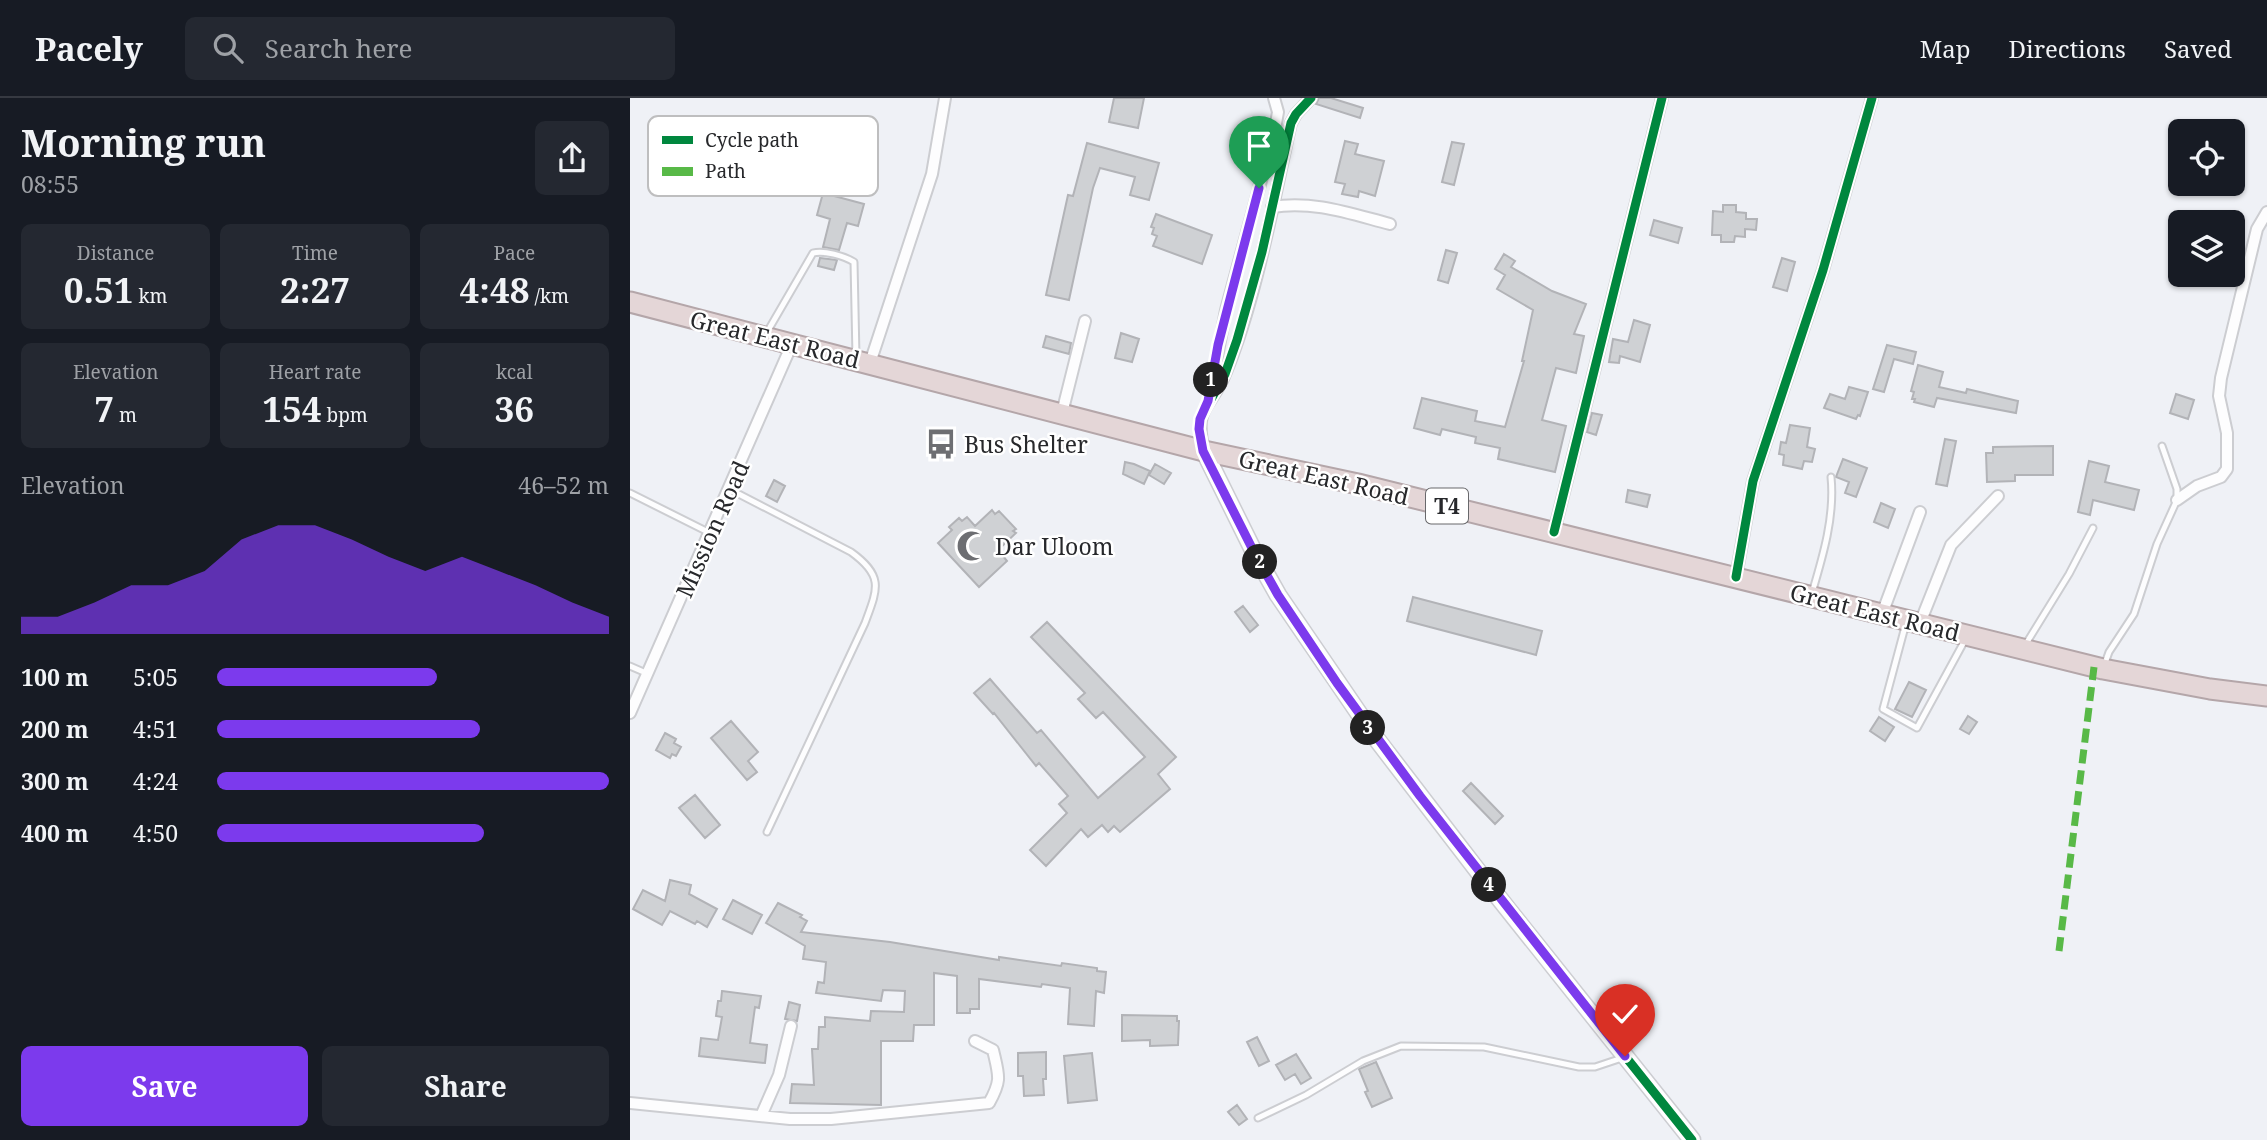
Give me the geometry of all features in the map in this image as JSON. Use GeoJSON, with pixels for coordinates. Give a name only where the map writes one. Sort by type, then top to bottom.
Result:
{"type":"FeatureCollection","features":[{"type":"Feature","properties":{"kind":"highway","name":"Great East Road"},"geometry":{"type":"LineString","coordinates":[[630,302],[1062,412],[1203,451],[1358,484],[2103,669],[2210,689],[2267,696]]}},
{"type":"Feature","properties":{"kind":"street"},"geometry":{"type":"LineString","coordinates":[[863,362],[932,174],[945,98]]}},
{"type":"Feature","properties":{"kind":"street"},"geometry":{"type":"LineString","coordinates":[[1208,401],[1226,310],[1275,129],[1278,112],[1275,98]]}},
{"type":"Feature","properties":{"kind":"street"},"geometry":{"type":"LineString","coordinates":[[1311,98],[1296,114],[1292,123],[1237,340],[1225,374],[1200,419],[1203,451],[1278,595],[1337,683],[1420,796],[1692,1140]]}},
{"type":"Feature","properties":{"kind":"street"},"geometry":{"type":"LineString","coordinates":[[1554,532],[1662,98]]}},
{"type":"Feature","properties":{"kind":"street"},"geometry":{"type":"LineString","coordinates":[[1736,577],[1754,481],[1814,300],[1872,98]]}},
{"type":"Feature","properties":{"kind":"street"},"geometry":{"type":"LineString","coordinates":[[1272,208],[1306,205],[1324,207],[1390,224]]}},
{"type":"Feature","properties":{"kind":"street"},"geometry":{"type":"LineString","coordinates":[[2177,500],[2197,486],[2221,477],[2227,470],[2227,433],[2219,396],[2221,379],[2257,229],[2267,212]]}},
{"type":"Feature","properties":{"kind":"street"},"geometry":{"type":"LineString","coordinates":[[1062,412],[1085,321]]}},
{"type":"Feature","properties":{"kind":"street","name":"Mission Road"},"geometry":{"type":"LineString","coordinates":[[630,713],[633,699],[648,674],[792,344]]}},
{"type":"Feature","properties":{"kind":"street"},"geometry":{"type":"LineString","coordinates":[[1913,622],[1951,545],[1998,496]]}},
{"type":"Feature","properties":{"kind":"street"},"geometry":{"type":"LineString","coordinates":[[1882,614],[1920,512]]}},
{"type":"Feature","properties":{"kind":"street"},"geometry":{"type":"LineString","coordinates":[[761,1116],[779,1075],[791,1026]]}},
{"type":"Feature","properties":{"kind":"street"},"geometry":{"type":"LineString","coordinates":[[630,1103],[761,1116],[831,1119],[989,1104],[1000,1084],[997,1066],[993,1050],[975,1041]]}},
{"type":"Feature","properties":{"kind":"lane"},"geometry":{"type":"LineString","coordinates":[[764,337],[813,253],[820,251],[854,262],[863,362]]}},
{"type":"Feature","properties":{"kind":"lane"},"geometry":{"type":"LineString","coordinates":[[2103,669],[2109,652],[2134,614],[2152,556],[2177,500],[2177,489],[2162,446]]}},
{"type":"Feature","properties":{"kind":"lane"},"geometry":{"type":"LineString","coordinates":[[1811,596],[1828,530],[1831,477]]}},
{"type":"Feature","properties":{"kind":"lane"},"geometry":{"type":"LineString","coordinates":[[729,489],[851,552],[865,562],[874,574],[875,596],[865,623],[767,832]]}},
{"type":"Feature","properties":{"kind":"lane"},"geometry":{"type":"LineString","coordinates":[[630,493],[710,533]]}},
{"type":"Feature","properties":{"kind":"lane"},"geometry":{"type":"LineString","coordinates":[[2022,649],[2046,614],[2093,527]]}},
{"type":"Feature","properties":{"kind":"lane"},"geometry":{"type":"LineString","coordinates":[[1913,622],[1883,709],[1917,728],[1968,635]]}},
{"type":"Feature","properties":{"kind":"lane"},"geometry":{"type":"LineString","coordinates":[[630,666],[648,674]]}},
{"type":"Feature","properties":{"kind":"lane"},"geometry":{"type":"LineString","coordinates":[[1258,1118],[1306,1095],[1363,1061],[1401,1046],[1485,1047],[1579,1067],[1610,1063],[1625,1056]]}},
{"type":"Feature","properties":{"kind":"building"},"geometry":{"type":"Polygon","coordinates":[[[1114,98],[1144,98],[1138,128],[1109,122],[1114,98]]]}},
{"type":"Feature","properties":{"kind":"building"},"geometry":{"type":"Polygon","coordinates":[[[1319,98],[1331,98],[1363,108],[1360,118],[1316,104],[1319,98]]]}},
{"type":"Feature","properties":{"kind":"building"},"geometry":{"type":"Polygon","coordinates":[[[1345,141],[1358,144],[1355,154],[1384,161],[1375,196],[1359,191],[1358,197],[1342,194],[1345,184],[1335,182],[1345,141]]]}},
{"type":"Feature","properties":{"kind":"building"},"geometry":{"type":"Polygon","coordinates":[[[1452,142],[1464,144],[1454,185],[1442,182],[1452,142]]]}},
{"type":"Feature","properties":{"kind":"building"},"geometry":{"type":"Polygon","coordinates":[[[1087,143],[1159,163],[1149,200],[1130,195],[1135,177],[1100,168],[1093,188],[1069,300],[1046,295],[1068,195],[1073,196],[1087,143]]]}},
{"type":"Feature","properties":{"kind":"building"},"geometry":{"type":"Polygon","coordinates":[[[822,196],[834,196],[864,204],[858,226],[847,223],[839,250],[823,247],[830,219],[817,215],[822,196]]]}},
{"type":"Feature","properties":{"kind":"building"},"geometry":{"type":"Polygon","coordinates":[[[1723,205],[1736,205],[1736,212],[1746,213],[1746,219],[1757,219],[1756,230],[1745,229],[1745,237],[1735,236],[1734,242],[1721,242],[1721,235],[1712,235],[1713,211],[1723,212],[1723,205]]]}},
{"type":"Feature","properties":{"kind":"building"},"geometry":{"type":"Polygon","coordinates":[[[1156,214],[1212,235],[1202,264],[1153,246],[1157,236],[1152,234],[1154,228],[1151,227],[1156,214]]]}},
{"type":"Feature","properties":{"kind":"building"},"geometry":{"type":"Polygon","coordinates":[[[1654,220],[1682,228],[1678,243],[1650,235],[1654,220]]]}},
{"type":"Feature","properties":{"kind":"building"},"geometry":{"type":"Polygon","coordinates":[[[1446,250],[1457,253],[1448,283],[1438,280],[1446,250]]]}},
{"type":"Feature","properties":{"kind":"building"},"geometry":{"type":"Polygon","coordinates":[[[1504,254],[1515,261],[1511,267],[1552,291],[1586,304],[1574,334],[1584,336],[1576,373],[1556,368],[1542,420],[1566,426],[1555,472],[1498,459],[1500,448],[1475,443],[1476,437],[1442,429],[1440,435],[1414,428],[1422,398],[1477,411],[1475,421],[1505,427],[1524,361],[1533,310],[1497,289],[1505,275],[1495,269],[1504,254]]]}},
{"type":"Feature","properties":{"kind":"building"},"geometry":{"type":"Polygon","coordinates":[[[820,258],[837,260],[834,270],[818,266],[820,258]]]}},
{"type":"Feature","properties":{"kind":"building"},"geometry":{"type":"Polygon","coordinates":[[[1782,258],[1795,262],[1787,291],[1773,287],[1782,258]]]}},
{"type":"Feature","properties":{"kind":"building"},"geometry":{"type":"Polygon","coordinates":[[[1634,320],[1650,325],[1640,362],[1620,356],[1619,363],[1609,362],[1613,339],[1628,342],[1634,320]]]}},
{"type":"Feature","properties":{"kind":"building"},"geometry":{"type":"Polygon","coordinates":[[[1121,333],[1139,339],[1132,362],[1115,358],[1121,333]]]}},
{"type":"Feature","properties":{"kind":"building"},"geometry":{"type":"Polygon","coordinates":[[[1046,336],[1071,343],[1069,354],[1043,347],[1046,336]]]}},
{"type":"Feature","properties":{"kind":"building"},"geometry":{"type":"Polygon","coordinates":[[[1887,345],[1916,352],[1913,364],[1894,359],[1884,392],[1873,389],[1887,345]]]}},
{"type":"Feature","properties":{"kind":"building"},"geometry":{"type":"Polygon","coordinates":[[[1918,365],[1943,372],[1939,387],[1966,393],[1967,389],[2018,401],[2016,413],[1937,398],[1934,407],[1914,402],[1914,392],[1911,391],[1918,365]]]}},
{"type":"Feature","properties":{"kind":"building"},"geometry":{"type":"Polygon","coordinates":[[[1849,387],[1868,392],[1860,416],[1856,419],[1824,408],[1830,394],[1845,399],[1849,387]]]}},
{"type":"Feature","properties":{"kind":"building"},"geometry":{"type":"Polygon","coordinates":[[[2176,394],[2194,400],[2188,419],[2170,413],[2176,394]]]}},
{"type":"Feature","properties":{"kind":"building"},"geometry":{"type":"Polygon","coordinates":[[[1592,413],[1602,415],[1596,435],[1587,432],[1592,413]]]}},
{"type":"Feature","properties":{"kind":"building"},"geometry":{"type":"Polygon","coordinates":[[[1790,425],[1810,428],[1807,447],[1815,449],[1812,462],[1804,461],[1802,469],[1783,465],[1784,455],[1779,454],[1781,442],[1786,443],[1790,425]]]}},
{"type":"Feature","properties":{"kind":"building"},"geometry":{"type":"Polygon","coordinates":[[[1945,439],[1956,441],[1947,486],[1936,484],[1945,439]]]}},
{"type":"Feature","properties":{"kind":"building"},"geometry":{"type":"Polygon","coordinates":[[[1063,440],[1075,441],[1075,453],[1062,452],[1063,440]]]}},
{"type":"Feature","properties":{"kind":"building"},"geometry":{"type":"Polygon","coordinates":[[[2053,446],[2053,475],[2015,475],[2015,481],[1987,482],[1986,453],[1993,453],[1993,447],[2053,446]]]}},
{"type":"Feature","properties":{"kind":"building"},"geometry":{"type":"Polygon","coordinates":[[[1843,459],[1867,468],[1856,497],[1845,493],[1849,482],[1836,477],[1843,459]]]}},
{"type":"Feature","properties":{"kind":"building"},"geometry":{"type":"Polygon","coordinates":[[[2089,461],[2109,466],[2105,482],[2139,490],[2134,510],[2093,500],[2090,515],[2078,512],[2089,461]]]}},
{"type":"Feature","properties":{"kind":"building"},"geometry":{"type":"Polygon","coordinates":[[[1125,462],[1150,471],[1144,484],[1123,474],[1125,462]]]}},
{"type":"Feature","properties":{"kind":"building"},"geometry":{"type":"Polygon","coordinates":[[[1155,464],[1171,473],[1164,484],[1149,475],[1155,464]]]}},
{"type":"Feature","properties":{"kind":"building"},"geometry":{"type":"Polygon","coordinates":[[[774,480],[785,486],[777,502],[766,496],[774,480]]]}},
{"type":"Feature","properties":{"kind":"building"},"geometry":{"type":"Polygon","coordinates":[[[1628,490],[1650,495],[1647,507],[1626,502],[1628,490]]]}},
{"type":"Feature","properties":{"kind":"building"},"geometry":{"type":"Polygon","coordinates":[[[1881,503],[1895,509],[1888,528],[1874,522],[1881,503]]]}},
{"type":"Feature","properties":{"kind":"building","name":"Dar Uloom"},"geometry":{"type":"Polygon","coordinates":[[[992,510],[995,514],[999,511],[1016,529],[1013,531],[1016,533],[998,550],[1007,561],[979,587],[938,543],[952,530],[949,527],[959,518],[962,521],[967,517],[975,526],[992,510]]]}},
{"type":"Feature","properties":{"kind":"building"},"geometry":{"type":"Polygon","coordinates":[[[1413,597],[1542,631],[1536,655],[1407,621],[1413,597]]]}},
{"type":"Feature","properties":{"kind":"building"},"geometry":{"type":"Polygon","coordinates":[[[1243,606],[1258,625],[1250,632],[1235,612],[1243,606]]]}},
{"type":"Feature","properties":{"kind":"building"},"geometry":{"type":"Polygon","coordinates":[[[1047,622],[1176,757],[1158,774],[1170,789],[1120,832],[1114,826],[1108,832],[1102,825],[1088,837],[1081,829],[1046,866],[1030,850],[1067,813],[1059,804],[1068,796],[1039,763],[1036,766],[994,713],[974,693],[990,679],[1037,733],[1041,730],[1098,798],[1145,757],[1103,712],[1096,718],[1078,699],[1085,693],[1031,637],[1047,622]]]}},
{"type":"Feature","properties":{"kind":"building"},"geometry":{"type":"Polygon","coordinates":[[[1909,682],[1926,690],[1912,717],[1895,709],[1909,682]]]}},
{"type":"Feature","properties":{"kind":"building"},"geometry":{"type":"Polygon","coordinates":[[[1968,716],[1977,722],[1969,734],[1960,729],[1968,716]]]}},
{"type":"Feature","properties":{"kind":"building"},"geometry":{"type":"Polygon","coordinates":[[[1879,717],[1894,727],[1885,741],[1870,731],[1879,717]]]}},
{"type":"Feature","properties":{"kind":"building"},"geometry":{"type":"Polygon","coordinates":[[[731,721],[758,752],[748,761],[757,772],[747,780],[711,738],[731,721]]]}},
{"type":"Feature","properties":{"kind":"building"},"geometry":{"type":"Polygon","coordinates":[[[665,733],[676,739],[674,743],[681,747],[676,756],[672,754],[670,758],[656,750],[665,733]]]}},
{"type":"Feature","properties":{"kind":"building"},"geometry":{"type":"Polygon","coordinates":[[[1471,783],[1503,816],[1495,824],[1463,791],[1471,783]]]}},
{"type":"Feature","properties":{"kind":"building"},"geometry":{"type":"Polygon","coordinates":[[[695,795],[720,825],[705,838],[679,808],[695,795]]]}},
{"type":"Feature","properties":{"kind":"building"},"geometry":{"type":"Polygon","coordinates":[[[670,880],[691,885],[689,894],[717,909],[707,927],[670,911],[662,925],[633,909],[643,890],[665,901],[670,880]]]}},
{"type":"Feature","properties":{"kind":"building"},"geometry":{"type":"Polygon","coordinates":[[[733,900],[762,915],[752,934],[723,919],[733,900]]]}},
{"type":"Feature","properties":{"kind":"building"},"geometry":{"type":"Polygon","coordinates":[[[778,903],[802,915],[800,917],[807,921],[801,932],[890,942],[999,960],[999,957],[1097,968],[1097,971],[1106,972],[1104,993],[1096,991],[1094,1026],[1068,1024],[1070,988],[1042,984],[1041,987],[979,979],[979,1009],[970,1009],[970,1013],[957,1013],[957,976],[934,973],[934,1025],[914,1025],[913,1041],[881,1041],[881,1105],[790,1103],[792,1084],[814,1085],[812,1049],[818,1049],[819,1027],[825,1027],[825,1017],[870,1021],[871,1011],[904,1012],[905,991],[883,990],[881,1001],[816,993],[818,982],[824,983],[826,962],[803,959],[805,946],[766,923],[778,903]]]}},
{"type":"Feature","properties":{"kind":"building"},"geometry":{"type":"Polygon","coordinates":[[[722,991],[761,996],[759,1008],[755,1007],[750,1043],[767,1045],[765,1063],[699,1056],[701,1038],[718,1040],[722,1017],[716,1016],[722,991]]]}},
{"type":"Feature","properties":{"kind":"building"},"geometry":{"type":"Polygon","coordinates":[[[789,1002],[800,1005],[797,1021],[785,1019],[789,1002]]]}},
{"type":"Feature","properties":{"kind":"building"},"geometry":{"type":"Polygon","coordinates":[[[1122,1015],[1177,1016],[1178,1045],[1150,1046],[1150,1040],[1122,1041],[1122,1015]]]}},
{"type":"Feature","properties":{"kind":"building"},"geometry":{"type":"Polygon","coordinates":[[[1257,1037],[1269,1061],[1259,1066],[1247,1042],[1257,1037]]]}},
{"type":"Feature","properties":{"kind":"building"},"geometry":{"type":"Polygon","coordinates":[[[1046,1052],[1044,1095],[1024,1096],[1023,1076],[1018,1076],[1018,1053],[1046,1052]]]}},
{"type":"Feature","properties":{"kind":"building"},"geometry":{"type":"Polygon","coordinates":[[[1092,1053],[1097,1100],[1068,1103],[1064,1056],[1092,1053]]]}},
{"type":"Feature","properties":{"kind":"building"},"geometry":{"type":"Polygon","coordinates":[[[1296,1054],[1311,1078],[1301,1084],[1295,1074],[1285,1080],[1276,1065],[1296,1054]]]}},
{"type":"Feature","properties":{"kind":"building"},"geometry":{"type":"Polygon","coordinates":[[[1376,1062],[1392,1098],[1372,1107],[1359,1069],[1376,1062]]]}},
{"type":"Feature","properties":{"kind":"building"},"geometry":{"type":"Polygon","coordinates":[[[1237,1105],[1247,1119],[1239,1125],[1228,1112],[1237,1105]]]}},
{"type":"Feature","properties":{"kind":"marked path"},"geometry":{"type":"LineString","coordinates":[[2059,951],[2094,667]]}},
{"type":"Feature","properties":{"kind":"cycle path"},"geometry":{"type":"LineString","coordinates":[[1311,98],[1291,123],[1262,252],[1237,340],[1225,374],[1200,419],[1199,429],[1204,451],[1278,595],[1375,737],[1487,883],[1692,1140]]}},
{"type":"Feature","properties":{"kind":"cycle path"},"geometry":{"type":"LineString","coordinates":[[1554,532],[1662,98]]}},
{"type":"Feature","properties":{"kind":"cycle path"},"geometry":{"type":"LineString","coordinates":[[1736,577],[1753,481],[1823,270],[1872,98]]}},
{"type":"Feature","properties":{"kind":"place","name":"Bus Shelter"},"geometry":{"type":"Point","coordinates":[941,444]}},
{"type":"Feature","properties":{"kind":"place","name":"Dar Uloom"},"geometry":{"type":"Point","coordinates":[972,546]}},
{"type":"Feature","properties":{"kind":"route"},"geometry":{"type":"LineString","coordinates":[[1259,188],[1226,310],[1208,401],[1200,419],[1203,451],[1278,595],[1337,683],[1420,796],[1625,1056]]}}]}
